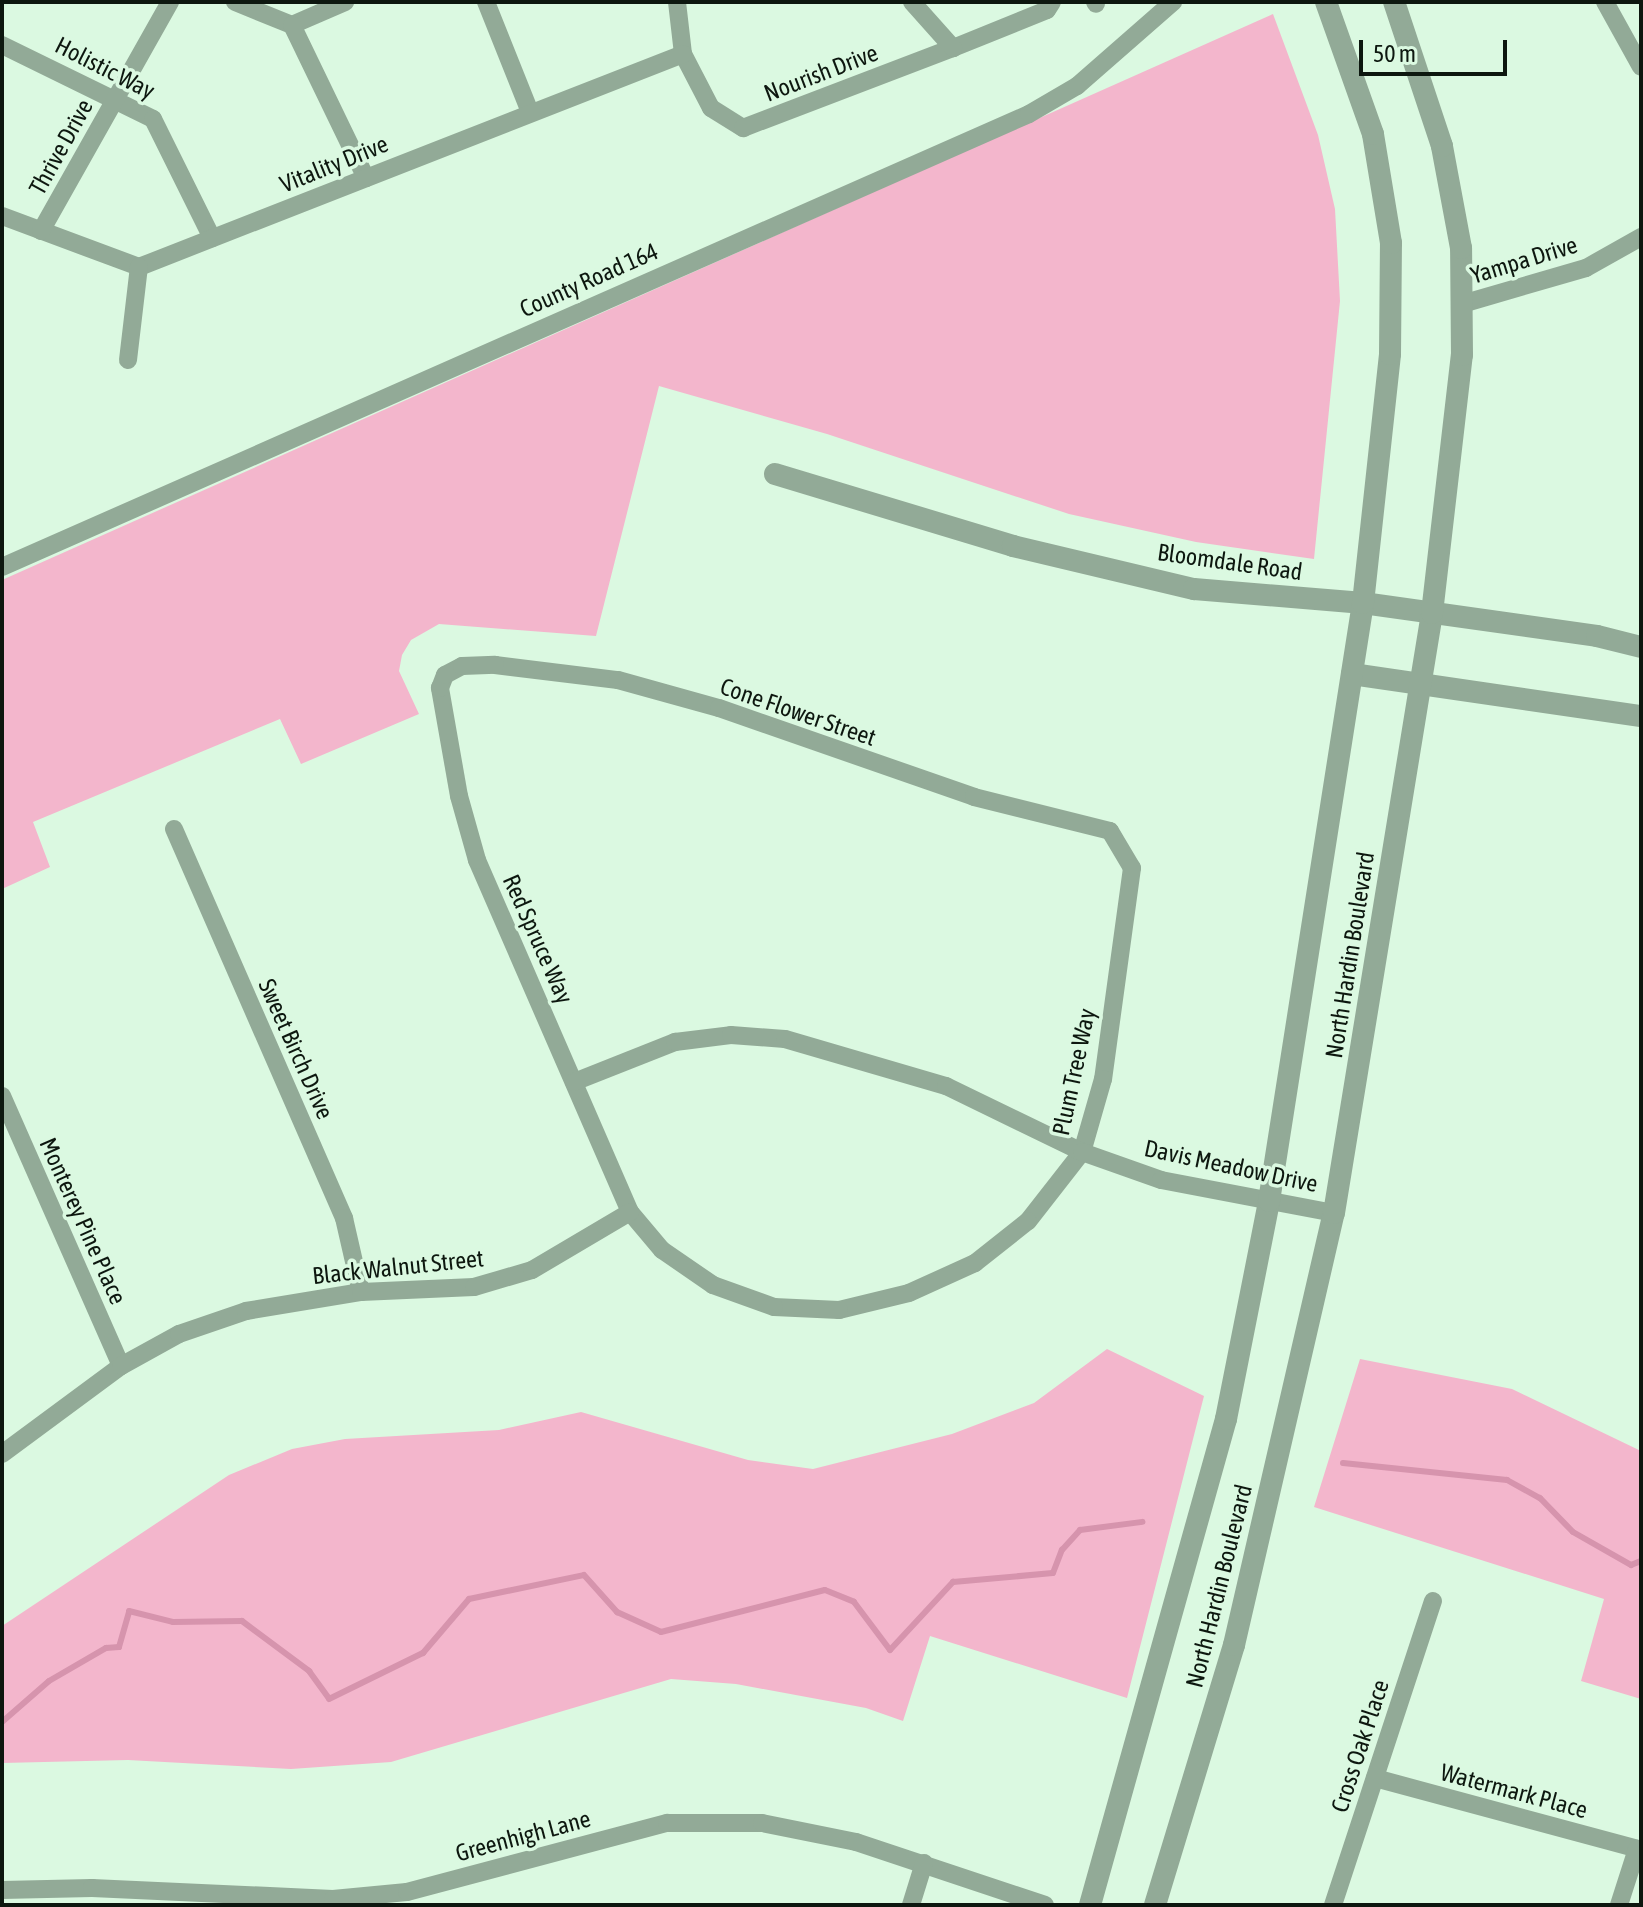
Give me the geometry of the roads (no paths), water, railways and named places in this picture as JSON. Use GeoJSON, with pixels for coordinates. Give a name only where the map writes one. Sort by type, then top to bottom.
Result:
{"type":"FeatureCollection","features":[{"type":"Feature","properties":{"kind":"street","name":"Thrive Drive"},"geometry":{"type":"LineString","coordinates":[[41,231],[170,2]]}},
{"type":"Feature","properties":{"kind":"street"},"geometry":{"type":"LineString","coordinates":[[235,2],[292,25],[366,178]]}},
{"type":"Feature","properties":{"kind":"street"},"geometry":{"type":"LineString","coordinates":[[292,25],[345,2]]}},
{"type":"Feature","properties":{"kind":"street"},"geometry":{"type":"LineString","coordinates":[[486,2],[530,112]]}},
{"type":"Feature","properties":{"kind":"street","name":"Nourish Drive"},"geometry":{"type":"LineString","coordinates":[[677,2],[683,54],[711,108],[743,128],[1047,10],[1052,2]]}},
{"type":"Feature","properties":{"kind":"street"},"geometry":{"type":"LineString","coordinates":[[912,2],[953,48]]}},
{"type":"Feature","properties":{"kind":"street","name":"County Road 164"},"geometry":{"type":"LineString","coordinates":[[2,567],[1029,114],[1077,86],[1173,2]]}},
{"type":"Feature","properties":{"kind":"street","name":"North Hardin Boulevard"},"geometry":{"type":"LineString","coordinates":[[1090,1905],[1226,1419],[1269,1201],[1363,603],[1390,354],[1391,243],[1373,134],[1326,2]]}},
{"type":"Feature","properties":{"kind":"street","name":"North Hardin Boulevard"},"geometry":{"type":"LineString","coordinates":[[1155,1905],[1234,1645],[1334,1213],[1432,613],[1462,355],[1461,248],[1442,146],[1394,2]]}},
{"type":"Feature","properties":{"kind":"street"},"geometry":{"type":"LineString","coordinates":[[1605,2],[1641,67]]}},
{"type":"Feature","properties":{"kind":"street","name":"Holistic Way"},"geometry":{"type":"LineString","coordinates":[[2,45],[116,98],[153,119],[212,238]]}},
{"type":"Feature","properties":{"kind":"street","name":"Vitality Drive"},"geometry":{"type":"LineString","coordinates":[[139,267],[683,54]]}},
{"type":"Feature","properties":{"kind":"street"},"geometry":{"type":"LineString","coordinates":[[2,216],[139,267],[128,360]]}},
{"type":"Feature","properties":{"kind":"street","name":"Yampa Drive"},"geometry":{"type":"LineString","coordinates":[[1462,304],[1586,268],[1641,237]]}},
{"type":"Feature","properties":{"kind":"street","name":"Bloomdale Road"},"geometry":{"type":"LineString","coordinates":[[775,474],[1013,546],[1194,589],[1363,603],[1641,647]]}},
{"type":"Feature","properties":{"kind":"street","name":"Cone Flower Street"},"geometry":{"type":"LineString","coordinates":[[445,675],[462,666],[495,665],[618,680],[719,708],[974,797],[1110,831],[1125,848]]}},
{"type":"Feature","properties":{"kind":"street"},"geometry":{"type":"LineString","coordinates":[[1352,674],[1641,716]]}},
{"type":"Feature","properties":{"kind":"street","name":"Red Spruce Way"},"geometry":{"type":"LineString","coordinates":[[445,675],[441,702],[477,860],[630,1212]]}},
{"type":"Feature","properties":{"kind":"street","name":"Sweet Birch Drive"},"geometry":{"type":"LineString","coordinates":[[174,829],[344,1218],[361,1292]]}},
{"type":"Feature","properties":{"kind":"street","name":"Plum Tree Way"},"geometry":{"type":"LineString","coordinates":[[630,1212],[662,1250],[713,1285],[774,1307],[839,1310],[909,1293],[975,1263],[1028,1221],[1082,1152],[1103,1079],[1132,868],[1125,848]]}},
{"type":"Feature","properties":{"kind":"street","name":"Davis Meadow Drive"},"geometry":{"type":"LineString","coordinates":[[574,1082],[675,1042],[731,1035],[785,1039],[946,1086],[1082,1152],[1161,1180],[1334,1213]]}},
{"type":"Feature","properties":{"kind":"street","name":"Monterey Pine Place"},"geometry":{"type":"LineString","coordinates":[[2,1096],[121,1366]]}},
{"type":"Feature","properties":{"kind":"street","name":"Black Walnut Street"},"geometry":{"type":"LineString","coordinates":[[2,1454],[121,1366],[179,1334],[246,1311],[361,1292],[474,1287],[532,1270],[630,1212]]}},
{"type":"Feature","properties":{"kind":"street","name":"Cross Oak Place"},"geometry":{"type":"LineString","coordinates":[[1333,1905],[1433,1601]]}},
{"type":"Feature","properties":{"kind":"street","name":"Watermark Place"},"geometry":{"type":"LineString","coordinates":[[1375,1778],[1639,1850]]}},
{"type":"Feature","properties":{"kind":"street","name":"Greenhigh Lane"},"geometry":{"type":"LineString","coordinates":[[2,1890],[93,1896],[409,1898],[667,1823],[762,1823],[856,1842],[1045,1905]]}},
{"type":"Feature","properties":{"kind":"street"},"geometry":{"type":"LineString","coordinates":[[1619,1905],[1639,1850]]}},
{"type":"Feature","properties":{"kind":"street"},"geometry":{"type":"LineString","coordinates":[[911,1905],[924,1863]]}},
{"type":"Feature","properties":{"kind":"waterway"},"geometry":{"type":"LineString","coordinates":[[1343,1463],[1507,1480],[1540,1498],[1573,1532],[1631,1565],[1641,1561]]}},
{"type":"Feature","properties":{"kind":"waterway"},"geometry":{"type":"LineString","coordinates":[[2,1722],[49,1681],[106,1648],[119,1647],[129,1611],[173,1622],[242,1621],[309,1671],[329,1699],[423,1653],[469,1599],[584,1575],[617,1612],[661,1632],[825,1590],[854,1602],[890,1650],[953,1582],[1053,1573],[1062,1550],[1080,1530],[1142,1522]]}}]}
